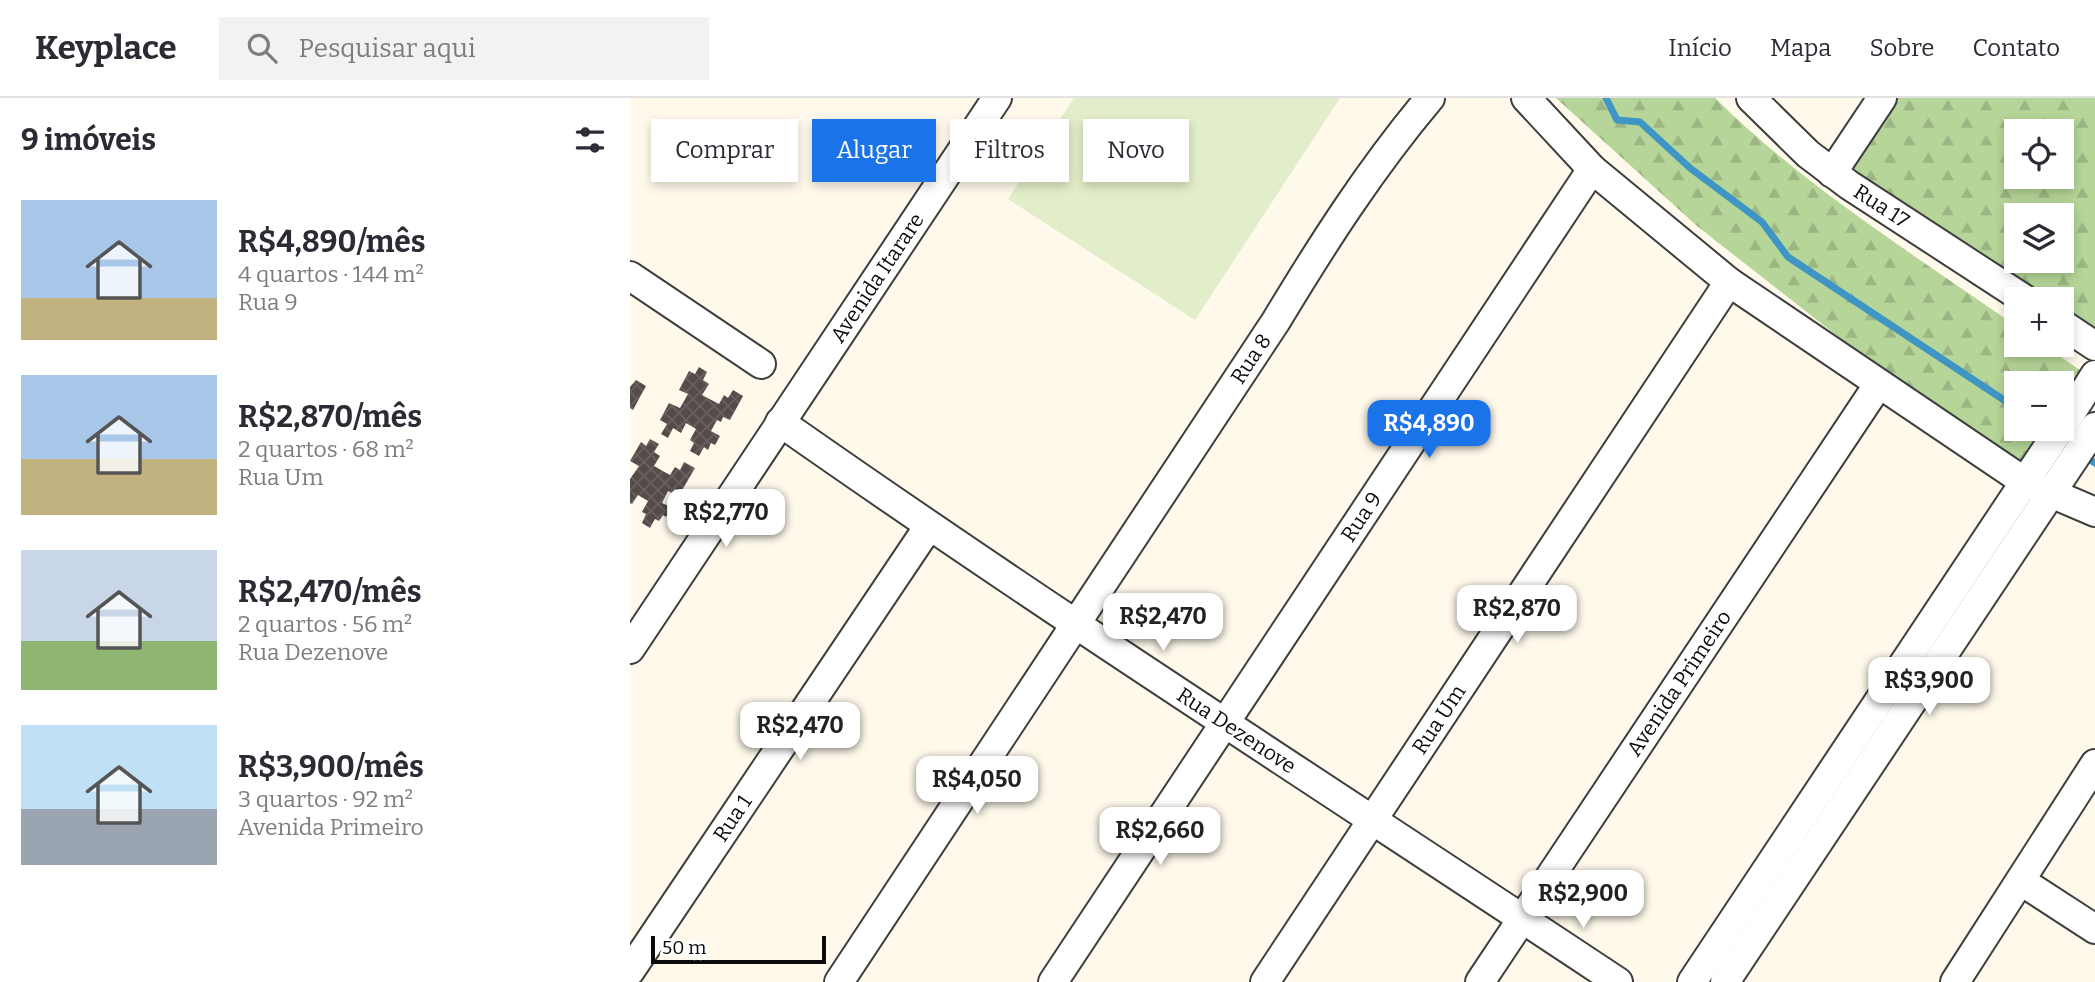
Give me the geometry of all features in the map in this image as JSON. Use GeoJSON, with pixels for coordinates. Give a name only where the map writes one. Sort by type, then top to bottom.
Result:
{"type":"FeatureCollection","features":[{"type":"Feature","properties":{"kind":"street","name":"Avenida Itarare"},"geometry":{"type":"LineString","coordinates":[[630,649],[997,98]]}},
{"type":"Feature","properties":{"kind":"street","name":"Rua 8"},"geometry":{"type":"LineString","coordinates":[[839,982],[1276,321],[1332,229],[1389,147],[1430,98]]}},
{"type":"Feature","properties":{"kind":"street"},"geometry":{"type":"LineString","coordinates":[[1527,98],[1592,169],[1705,259],[1729,282],[1878,385],[2037,487],[2095,512]]}},
{"type":"Feature","properties":{"kind":"street","name":"Rua 17"},"geometry":{"type":"LineString","coordinates":[[1751,98],[1832,173],[2006,287]]}},
{"type":"Feature","properties":{"kind":"street"},"geometry":{"type":"LineString","coordinates":[[1832,173],[1882,98]]}},
{"type":"Feature","properties":{"kind":"street","name":"Rua 9"},"geometry":{"type":"LineString","coordinates":[[1053,982],[1592,169]]}},
{"type":"Feature","properties":{"kind":"street"},"geometry":{"type":"LineString","coordinates":[[630,276],[761,364]]}},
{"type":"Feature","properties":{"kind":"street","name":"Rua Um"},"geometry":{"type":"LineString","coordinates":[[1265,982],[1729,282]]}},
{"type":"Feature","properties":{"kind":"street"},"geometry":{"type":"LineString","coordinates":[[2074,332],[2095,346]]}},
{"type":"Feature","properties":{"kind":"street"},"geometry":{"type":"LineString","coordinates":[[2074,408],[2095,375]]}},
{"type":"Feature","properties":{"kind":"street","name":"Avenida Primeiro"},"geometry":{"type":"LineString","coordinates":[[1480,982],[1878,385]]}},
{"type":"Feature","properties":{"kind":"street","name":"Rua Dezenove"},"geometry":{"type":"LineString","coordinates":[[780,422],[929,526],[1225,724],[1373,818],[1618,982]]}},
{"type":"Feature","properties":{"kind":"street"},"geometry":{"type":"LineString","coordinates":[[1692,982],[2037,487],[2095,426]]}},
{"type":"Feature","properties":{"kind":"street"},"geometry":{"type":"LineString","coordinates":[[1725,982],[2037,487],[2056,441]]}},
{"type":"Feature","properties":{"kind":"street","name":"Rua 1"},"geometry":{"type":"LineString","coordinates":[[630,971],[929,526]]}},
{"type":"Feature","properties":{"kind":"street"},"geometry":{"type":"LineString","coordinates":[[1955,982],[2095,764]]}},
{"type":"Feature","properties":{"kind":"street"},"geometry":{"type":"LineString","coordinates":[[2021,881],[2095,929]]}},
{"type":"Feature","properties":{"kind":"green space"},"geometry":{"type":"Polygon","coordinates":[[[1074,98],[1340,98],[1195,320],[1008,199],[1019,182],[1069,182],[1069,119],[1060,119],[1074,98]]]}},
{"type":"Feature","properties":{"kind":"green space"},"geometry":{"type":"Polygon","coordinates":[[[1556,98],[1715,98],[1823,190],[2004,318],[2004,357],[2061,357],[2080,370],[2074,381],[2074,371],[2004,371],[2004,441],[2038,441],[2024,465],[1891,378],[1697,226],[1556,98]]]}},
{"type":"Feature","properties":{"kind":"green space"},"geometry":{"type":"Polygon","coordinates":[[[1882,98],[2095,98],[2095,347],[2074,333],[2074,287],[2005,287],[1832,173],[1882,98]]]}},
{"type":"Feature","properties":{"kind":"building"},"geometry":{"type":"Polygon","coordinates":[[[699,367],[707,372],[703,380],[709,384],[702,395],[719,404],[724,395],[728,398],[733,390],[743,396],[730,420],[723,417],[721,422],[717,420],[711,431],[720,436],[715,445],[711,443],[708,450],[704,447],[699,456],[690,451],[694,443],[690,440],[696,429],[686,423],[681,433],[673,428],[668,438],[661,434],[667,424],[660,420],[669,403],[680,408],[688,394],[679,390],[689,371],[695,374],[699,367]]]}},
{"type":"Feature","properties":{"kind":"building"},"geometry":{"type":"Polygon","coordinates":[[[636,380],[646,386],[633,410],[630,408],[630,387],[636,380]]]}},
{"type":"Feature","properties":{"kind":"building"},"geometry":{"type":"Polygon","coordinates":[[[650,439],[659,444],[654,452],[660,456],[654,466],[670,475],[675,467],[680,470],[684,462],[695,468],[681,492],[675,489],[672,493],[668,491],[662,503],[671,507],[666,517],[663,515],[659,521],[655,519],[650,528],[642,523],[646,514],[642,512],[648,501],[638,495],[632,504],[630,503],[630,479],[639,466],[630,461],[641,442],[646,446],[650,439]]]}},
{"type":"Feature","properties":{"kind":"waterway"},"geometry":{"type":"LineString","coordinates":[[1606,98],[1617,120],[1640,122],[1690,168],[1762,222],[1788,257],[2004,400]]}}]}
